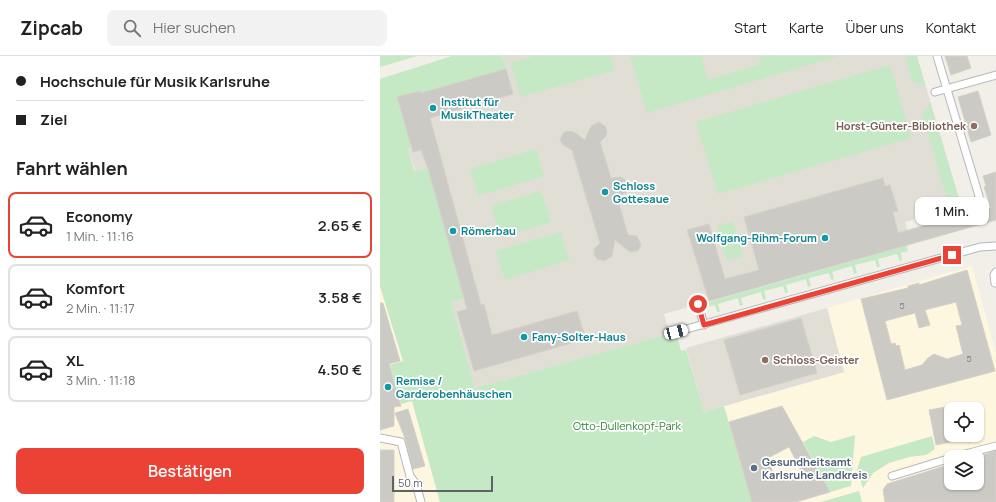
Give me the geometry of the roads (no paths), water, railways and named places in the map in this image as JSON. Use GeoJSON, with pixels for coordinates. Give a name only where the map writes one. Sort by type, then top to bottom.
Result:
{"type":"FeatureCollection","features":[{"type":"Feature","properties":{"kind":"lane"},"geometry":{"type":"LineString","coordinates":[[937,56],[979,196]]}},
{"type":"Feature","properties":{"kind":"lane"},"geometry":{"type":"LineString","coordinates":[[935,92],[996,75]]}},
{"type":"Feature","properties":{"kind":"lane"},"geometry":{"type":"LineString","coordinates":[[676,332],[980,247],[996,246]]}},
{"type":"Feature","properties":{"kind":"lane"},"geometry":{"type":"LineString","coordinates":[[995,283],[996,272]]}},
{"type":"Feature","properties":{"kind":"lane"},"geometry":{"type":"LineString","coordinates":[[698,304],[704,325]]}},
{"type":"Feature","properties":{"kind":"lane"},"geometry":{"type":"LineString","coordinates":[[380,438],[401,442],[410,476],[416,484],[421,502]]}},
{"type":"Feature","properties":{"kind":"lane"},"geometry":{"type":"LineString","coordinates":[[981,450],[996,446]]}},
{"type":"Feature","properties":{"kind":"lane"},"geometry":{"type":"LineString","coordinates":[[892,476],[944,460]]}},
{"type":"Feature","properties":{"kind":"place","name":"Institut für MusikTheater"},"geometry":{"type":"Point","coordinates":[433,108]}},
{"type":"Feature","properties":{"kind":"place","name":"Horst-Günter-Bibliothek"},"geometry":{"type":"Point","coordinates":[974,126]}},
{"type":"Feature","properties":{"kind":"place","name":"Schloss Gottesaue"},"geometry":{"type":"Point","coordinates":[605,192]}},
{"type":"Feature","properties":{"kind":"place","name":"Römerbau"},"geometry":{"type":"Point","coordinates":[453,231]}},
{"type":"Feature","properties":{"kind":"place","name":"Wolfgang-Rihm-Forum"},"geometry":{"type":"Point","coordinates":[825,238]}},
{"type":"Feature","properties":{"kind":"place","name":"Fany-Solter-Haus"},"geometry":{"type":"Point","coordinates":[524,337]}},
{"type":"Feature","properties":{"kind":"place","name":"Schloss-Geister"},"geometry":{"type":"Point","coordinates":[765,360]}},
{"type":"Feature","properties":{"kind":"place","name":"Remise / Garderobenhäuschen"},"geometry":{"type":"Point","coordinates":[388,387]}},
{"type":"Feature","properties":{"kind":"place","name":"Gesundheitsamt Karlsruhe Landkreis"},"geometry":{"type":"Point","coordinates":[754,468]}},
{"type":"Feature","properties":{"kind":"park label","name":"Otto-Dullenkopf-Park"},"geometry":{"type":"Point","coordinates":[627,426]}}]}
